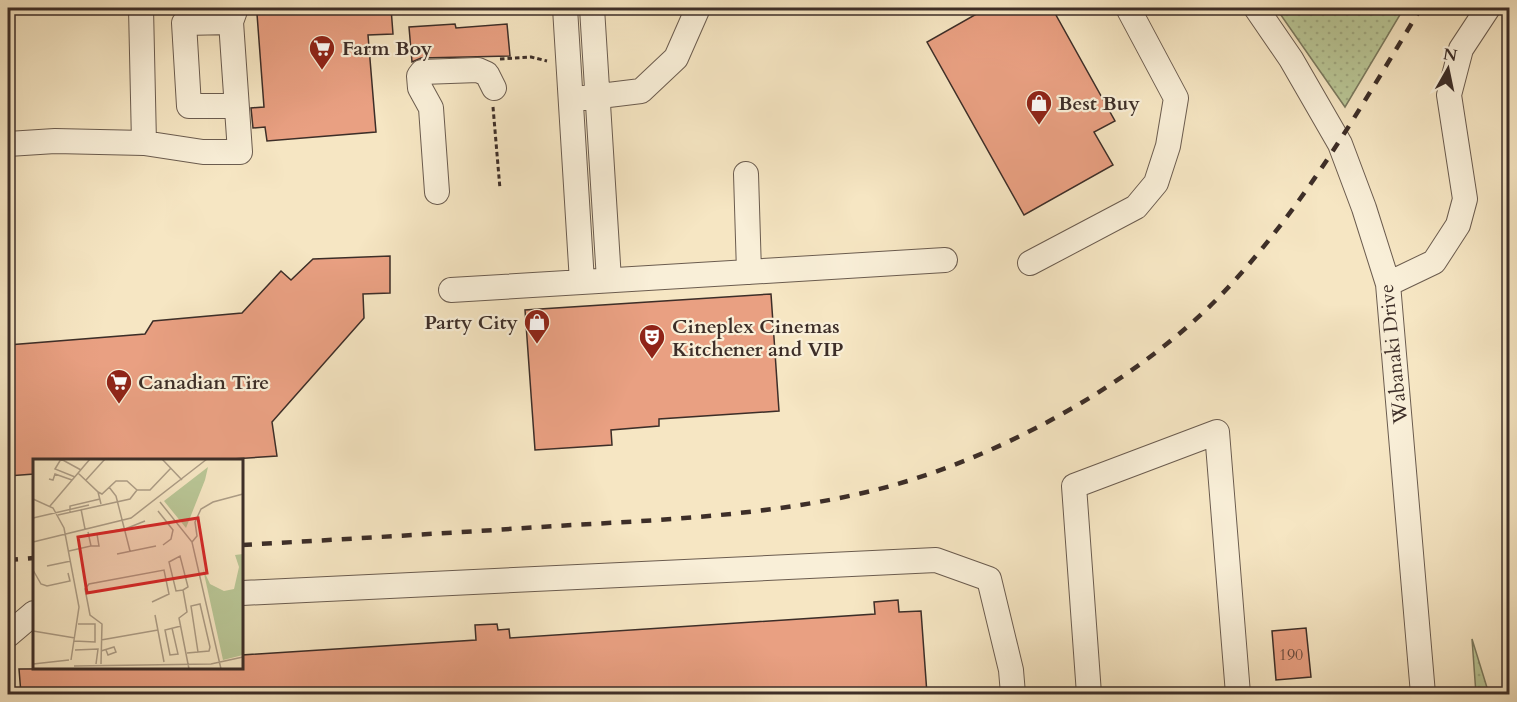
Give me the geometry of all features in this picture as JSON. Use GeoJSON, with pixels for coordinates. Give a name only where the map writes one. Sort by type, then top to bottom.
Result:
{"type":"FeatureCollection","features":[{"type":"Feature","properties":{"kind":"street"},"geometry":{"type":"LineString","coordinates":[[141,8],[144,143]]}},
{"type":"Feature","properties":{"kind":"street"},"geometry":{"type":"LineString","coordinates":[[565,8],[582,282]]}},
{"type":"Feature","properties":{"kind":"street"},"geometry":{"type":"LineString","coordinates":[[592,8],[609,280]]}},
{"type":"Feature","properties":{"kind":"street"},"geometry":{"type":"LineString","coordinates":[[572,98],[641,91],[676,58],[698,8]]}},
{"type":"Feature","properties":{"kind":"street"},"geometry":{"type":"LineString","coordinates":[[1030,263],[1136,207],[1156,183],[1167,146],[1176,98],[1128,8]]}},
{"type":"Feature","properties":{"kind":"street","name":"Wabanaki Drive"},"geometry":{"type":"LineString","coordinates":[[1256,8],[1291,59],[1340,144],[1365,208],[1388,284],[1423,694]]}},
{"type":"Feature","properties":{"kind":"street"},"geometry":{"type":"LineString","coordinates":[[1388,284],[1434,262],[1458,225],[1465,199],[1449,95],[1461,49],[1488,8]]}},
{"type":"Feature","properties":{"kind":"street"},"geometry":{"type":"LineString","coordinates":[[8,144],[55,141],[144,143],[203,152],[240,152],[233,15],[184,23],[189,106],[236,106]]}},
{"type":"Feature","properties":{"kind":"street"},"geometry":{"type":"LineString","coordinates":[[432,192],[431,108],[420,88],[418,76],[422,72],[469,69],[487,74],[494,88]]}},
{"type":"Feature","properties":{"kind":"street"},"geometry":{"type":"LineString","coordinates":[[746,174],[749,272]]}},
{"type":"Feature","properties":{"kind":"street"},"geometry":{"type":"LineString","coordinates":[[451,290],[945,260]]}},
{"type":"Feature","properties":{"kind":"street"},"geometry":{"type":"LineString","coordinates":[[1089,694],[1074,486],[1217,432],[1238,694]]}},
{"type":"Feature","properties":{"kind":"street"},"geometry":{"type":"LineString","coordinates":[[243,593],[936,560],[989,579],[1011,670],[1013,694]]}},
{"type":"Feature","properties":{"kind":"street"},"geometry":{"type":"LineString","coordinates":[[8,635],[33,614]]}},
{"type":"Feature","properties":{"kind":"green space"},"geometry":{"type":"Polygon","coordinates":[[[1276,8],[1404,8],[1345,107],[1276,8]]]}},
{"type":"Feature","properties":{"kind":"green space"},"geometry":{"type":"Polygon","coordinates":[[[1472,639],[1489,694],[1476,694],[1472,639]]]}},
{"type":"Feature","properties":{"kind":"building"},"geometry":{"type":"Polygon","coordinates":[[[391,8],[393,34],[368,35],[376,132],[267,141],[265,127],[253,128],[251,108],[264,107],[257,14],[391,8]]]}},
{"type":"Feature","properties":{"kind":"building","name":"Best Buy"},"geometry":{"type":"Polygon","coordinates":[[[987,8],[1052,8],[1115,121],[1094,132],[1113,165],[1024,215],[927,42],[987,8]]]}},
{"type":"Feature","properties":{"kind":"building"},"geometry":{"type":"Polygon","coordinates":[[[455,24],[456,28],[507,24],[510,56],[421,58],[412,62],[409,27],[455,24]]]}},
{"type":"Feature","properties":{"kind":"building"},"geometry":{"type":"Polygon","coordinates":[[[390,256],[390,293],[363,294],[364,318],[272,422],[277,456],[231,459],[33,459],[33,474],[8,476],[8,345],[145,334],[153,321],[242,313],[281,271],[291,280],[313,259],[390,256]]]}},
{"type":"Feature","properties":{"kind":"building","name":"Cineplex Cinemas Kitchener and VIP"},"geometry":{"type":"Polygon","coordinates":[[[771,294],[779,411],[659,419],[659,426],[611,430],[612,445],[535,450],[525,310],[771,294]]]}},
{"type":"Feature","properties":{"kind":"building"},"geometry":{"type":"Polygon","coordinates":[[[898,600],[899,612],[921,611],[927,694],[21,694],[19,669],[243,669],[243,655],[476,640],[475,625],[497,624],[498,630],[509,629],[510,638],[875,614],[874,602],[898,600]]]}},
{"type":"Feature","properties":{"kind":"building"},"geometry":{"type":"Polygon","coordinates":[[[1306,628],[1311,677],[1276,680],[1272,631],[1306,628]]]}},
{"type":"Feature","properties":{"kind":"railway"},"geometry":{"type":"LineString","coordinates":[[243,545],[673,519],[790,507],[867,492],[914,479],[1011,441],[1104,389],[1187,327],[1222,294],[1279,227],[1305,192],[1353,120],[1421,8]]}},
{"type":"Feature","properties":{"kind":"railway"},"geometry":{"type":"LineString","coordinates":[[8,560],[33,558]]}},
{"type":"Feature","properties":{"kind":"place","name":"Farm Boy"},"geometry":{"type":"Point","coordinates":[322,71]}},
{"type":"Feature","properties":{"kind":"place","name":"Best Buy"},"geometry":{"type":"Point","coordinates":[1039,126]}},
{"type":"Feature","properties":{"kind":"place","name":"Party City"},"geometry":{"type":"Point","coordinates":[537,345]}},
{"type":"Feature","properties":{"kind":"place","name":"Cineplex Cinemas Kitchener and VIP"},"geometry":{"type":"Point","coordinates":[652,360]}},
{"type":"Feature","properties":{"kind":"place","name":"Canadian Tire"},"geometry":{"type":"Point","coordinates":[119,405]}}]}
